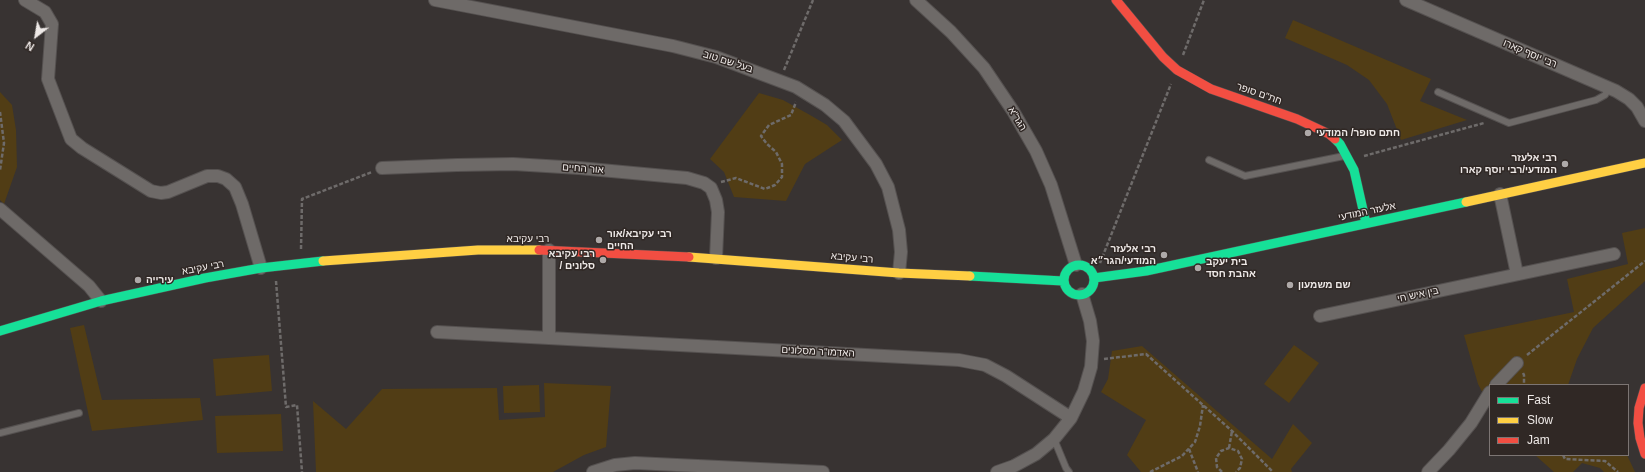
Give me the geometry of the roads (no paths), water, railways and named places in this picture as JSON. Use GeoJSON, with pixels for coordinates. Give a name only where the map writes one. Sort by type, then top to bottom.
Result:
{"type":"FeatureCollection","features":[{"type":"Feature","properties":{"kind":"street"},"geometry":{"type":"LineString","coordinates":[[24,0],[45,12],[52,24],[48,79],[72,138],[82,148],[151,191],[161,193],[168,192],[207,176],[218,176],[226,179],[235,187],[242,204],[261,268]]}},
{"type":"Feature","properties":{"kind":"street","name":"בעל שם טוב"},"geometry":{"type":"LineString","coordinates":[[436,0],[673,46],[716,57],[796,87],[825,105],[844,120],[876,164],[888,187],[899,230],[901,252],[899,273]]}},
{"type":"Feature","properties":{"kind":"street","name":"הגר\"א"},"geometry":{"type":"LineString","coordinates":[[916,0],[951,32],[984,68],[1017,118],[1036,151],[1051,185],[1076,265]]}},
{"type":"Feature","properties":{"kind":"street","name":"חת\"ם סופר"},"geometry":{"type":"LineString","coordinates":[[1116,0],[1163,57],[1177,70],[1211,89],[1297,119],[1323,131],[1340,144],[1349,158],[1354,170],[1366,223]]}},
{"type":"Feature","properties":{"kind":"street","name":"רבי יוסף קארו"},"geometry":{"type":"LineString","coordinates":[[1406,0],[1609,88],[1629,99],[1637,107],[1645,121]]}},
{"type":"Feature","properties":{"kind":"street","name":"אלעזר המודעי"},"geometry":{"type":"LineString","coordinates":[[1094,278],[1146,271],[1645,163]]}},
{"type":"Feature","properties":{"kind":"street","name":"אור החיים"},"geometry":{"type":"LineString","coordinates":[[382,168],[513,164],[687,178],[704,183],[711,188],[716,200],[718,212],[716,258]]}},
{"type":"Feature","properties":{"kind":"street"},"geometry":{"type":"LineString","coordinates":[[1500,194],[1517,274]]}},
{"type":"Feature","properties":{"kind":"street"},"geometry":{"type":"LineString","coordinates":[[1,211],[89,286],[101,301]]}},
{"type":"Feature","properties":{"kind":"street","name":"רבי עקיבא"},"geometry":{"type":"LineString","coordinates":[[0,331],[101,301],[205,278],[261,268],[300,263],[478,250],[549,250],[716,258],[899,273],[1063,281]]}},
{"type":"Feature","properties":{"kind":"street"},"geometry":{"type":"LineString","coordinates":[[549,250],[549,338]]}},
{"type":"Feature","properties":{"kind":"street","name":"בין איש חי"},"geometry":{"type":"LineString","coordinates":[[1320,316],[1614,254]]}},
{"type":"Feature","properties":{"kind":"street"},"geometry":{"type":"LineString","coordinates":[[1076,265],[1086,266],[1094,278],[1090,290],[1078,295],[1069,292],[1063,281],[1065,272],[1068,268],[1076,265]]}},
{"type":"Feature","properties":{"kind":"street"},"geometry":{"type":"LineString","coordinates":[[997,472],[1014,466],[1036,454],[1054,440],[1071,418],[1084,391],[1092,368],[1092,335],[1090,321],[1082,294]]}},
{"type":"Feature","properties":{"kind":"street","name":"האדמו\"ר מסלונים"},"geometry":{"type":"LineString","coordinates":[[437,332],[959,360],[985,365],[1006,376],[1071,418]]}},
{"type":"Feature","properties":{"kind":"street"},"geometry":{"type":"LineString","coordinates":[[1497,384],[1518,363]]}},
{"type":"Feature","properties":{"kind":"street"},"geometry":{"type":"LineString","coordinates":[[1645,388],[1639,408],[1638,423],[1640,438],[1645,454]]}},
{"type":"Feature","properties":{"kind":"street"},"geometry":{"type":"LineString","coordinates":[[1428,472],[1449,450],[1471,423],[1489,394]]}},
{"type":"Feature","properties":{"kind":"street"},"geometry":{"type":"LineString","coordinates":[[593,472],[615,465],[635,463],[823,472]]}},
{"type":"Feature","properties":{"kind":"lane"},"geometry":{"type":"LineString","coordinates":[[1438,92],[1509,123],[1596,100],[1605,95],[1609,88]]}},
{"type":"Feature","properties":{"kind":"lane"},"geometry":{"type":"LineString","coordinates":[[1209,160],[1245,176],[1349,158]]}},
{"type":"Feature","properties":{"kind":"lane"},"geometry":{"type":"LineString","coordinates":[[1,431],[79,413]]}},
{"type":"Feature","properties":{"kind":"lane"},"geometry":{"type":"LineString","coordinates":[[1054,440],[1069,472]]}},
{"type":"Feature","properties":{"kind":"place","name":"חתם סופר/ המודעי"},"geometry":{"type":"Point","coordinates":[1308,133]}},
{"type":"Feature","properties":{"kind":"place","name":"רבי אלעזר המודעי/רבי יוסף קארו"},"geometry":{"type":"Point","coordinates":[1565,164]}},
{"type":"Feature","properties":{"kind":"place","name":"רבי עקיבא/אור החיים"},"geometry":{"type":"Point","coordinates":[599,240]}},
{"type":"Feature","properties":{"kind":"place","name":"רבי אלעזר המודעי/הגר״א"},"geometry":{"type":"Point","coordinates":[1164,255]}},
{"type":"Feature","properties":{"kind":"place","name":"רבי עקיבא / סלונים"},"geometry":{"type":"Point","coordinates":[603,260]}},
{"type":"Feature","properties":{"kind":"place","name":"בית יעקב אהבת חסד"},"geometry":{"type":"Point","coordinates":[1198,268]}},
{"type":"Feature","properties":{"kind":"place","name":"עירייה"},"geometry":{"type":"Point","coordinates":[138,280]}},
{"type":"Feature","properties":{"kind":"place","name":"שם משמעון"},"geometry":{"type":"Point","coordinates":[1290,285]}}]}
